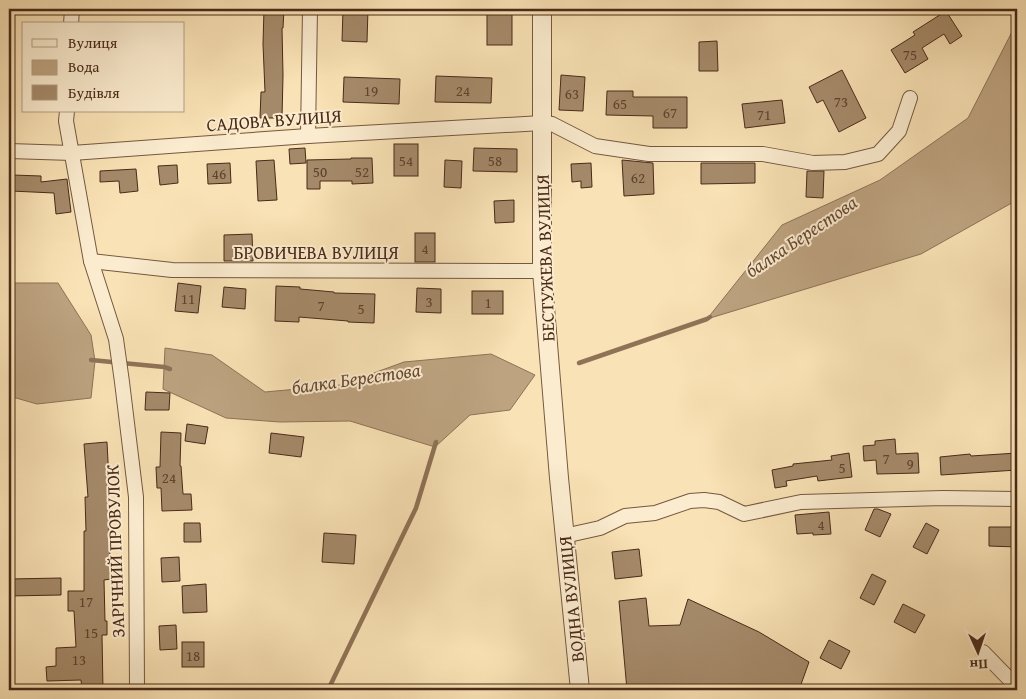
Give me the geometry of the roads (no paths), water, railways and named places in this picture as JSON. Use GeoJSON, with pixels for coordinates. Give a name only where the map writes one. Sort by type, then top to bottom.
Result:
{"type":"FeatureCollection","features":[{"type":"Feature","properties":{"kind":"street"},"geometry":{"type":"LineString","coordinates":[[71,22],[72,9]]}},
{"type":"Feature","properties":{"kind":"street"},"geometry":{"type":"LineString","coordinates":[[308,136],[310,9]]}},
{"type":"Feature","properties":{"kind":"street","name":"БЕСТУЖЕВА ВУЛИЦЯ"},"geometry":{"type":"LineString","coordinates":[[542,9],[542,271],[561,507]]}},
{"type":"Feature","properties":{"kind":"street","name":"САДОВА ВУЛИЦЯ"},"geometry":{"type":"LineString","coordinates":[[9,151],[72,153],[308,136],[552,124],[595,146],[648,154],[763,154],[813,163],[845,162],[878,154],[899,131],[910,98]]}},
{"type":"Feature","properties":{"kind":"street","name":"ЗАРІЧНИЙ ПРОВУЛОК"},"geometry":{"type":"LineString","coordinates":[[67,112],[66,121],[91,261],[116,339],[122,382],[136,498],[137,690]]}},
{"type":"Feature","properties":{"kind":"street","name":"БРОВИЧЕВА ВУЛИЦЯ"},"geometry":{"type":"LineString","coordinates":[[91,261],[172,270],[542,271]]}},
{"type":"Feature","properties":{"kind":"street"},"geometry":{"type":"LineString","coordinates":[[564,536],[600,528],[625,516],[655,513],[690,501],[719,502],[744,514],[801,502],[943,498],[1017,499]]}},
{"type":"Feature","properties":{"kind":"street","name":"ВОДНА ВУЛИЦЯ"},"geometry":{"type":"LineString","coordinates":[[561,507],[580,690]]}},
{"type":"Feature","properties":{"kind":"street"},"geometry":{"type":"LineString","coordinates":[[983,652],[1017,687]]}},
{"type":"Feature","properties":{"kind":"water"},"geometry":{"type":"Polygon","coordinates":[[[1017,22],[1017,200],[921,254],[707,319],[782,225],[880,180],[968,118],[1017,22]]]}},
{"type":"Feature","properties":{"kind":"water"},"geometry":{"type":"Polygon","coordinates":[[[9,283],[58,283],[91,335],[95,361],[91,398],[37,404],[9,396],[9,283]]]}},
{"type":"Feature","properties":{"kind":"water"},"geometry":{"type":"Polygon","coordinates":[[[165,348],[212,355],[265,392],[341,385],[404,362],[491,354],[535,375],[510,410],[470,415],[435,447],[350,421],[280,422],[226,418],[163,389],[165,348]]]}},
{"type":"Feature","properties":{"kind":"waterway","name":"балка Берестова"},"geometry":{"type":"LineString","coordinates":[[579,363],[710,317]]}},
{"type":"Feature","properties":{"kind":"waterway","name":"балка Берестова"},"geometry":{"type":"LineString","coordinates":[[91,360],[170,369]]}},
{"type":"Feature","properties":{"kind":"waterway"},"geometry":{"type":"LineString","coordinates":[[328,690],[416,508],[436,442]]}}]}
